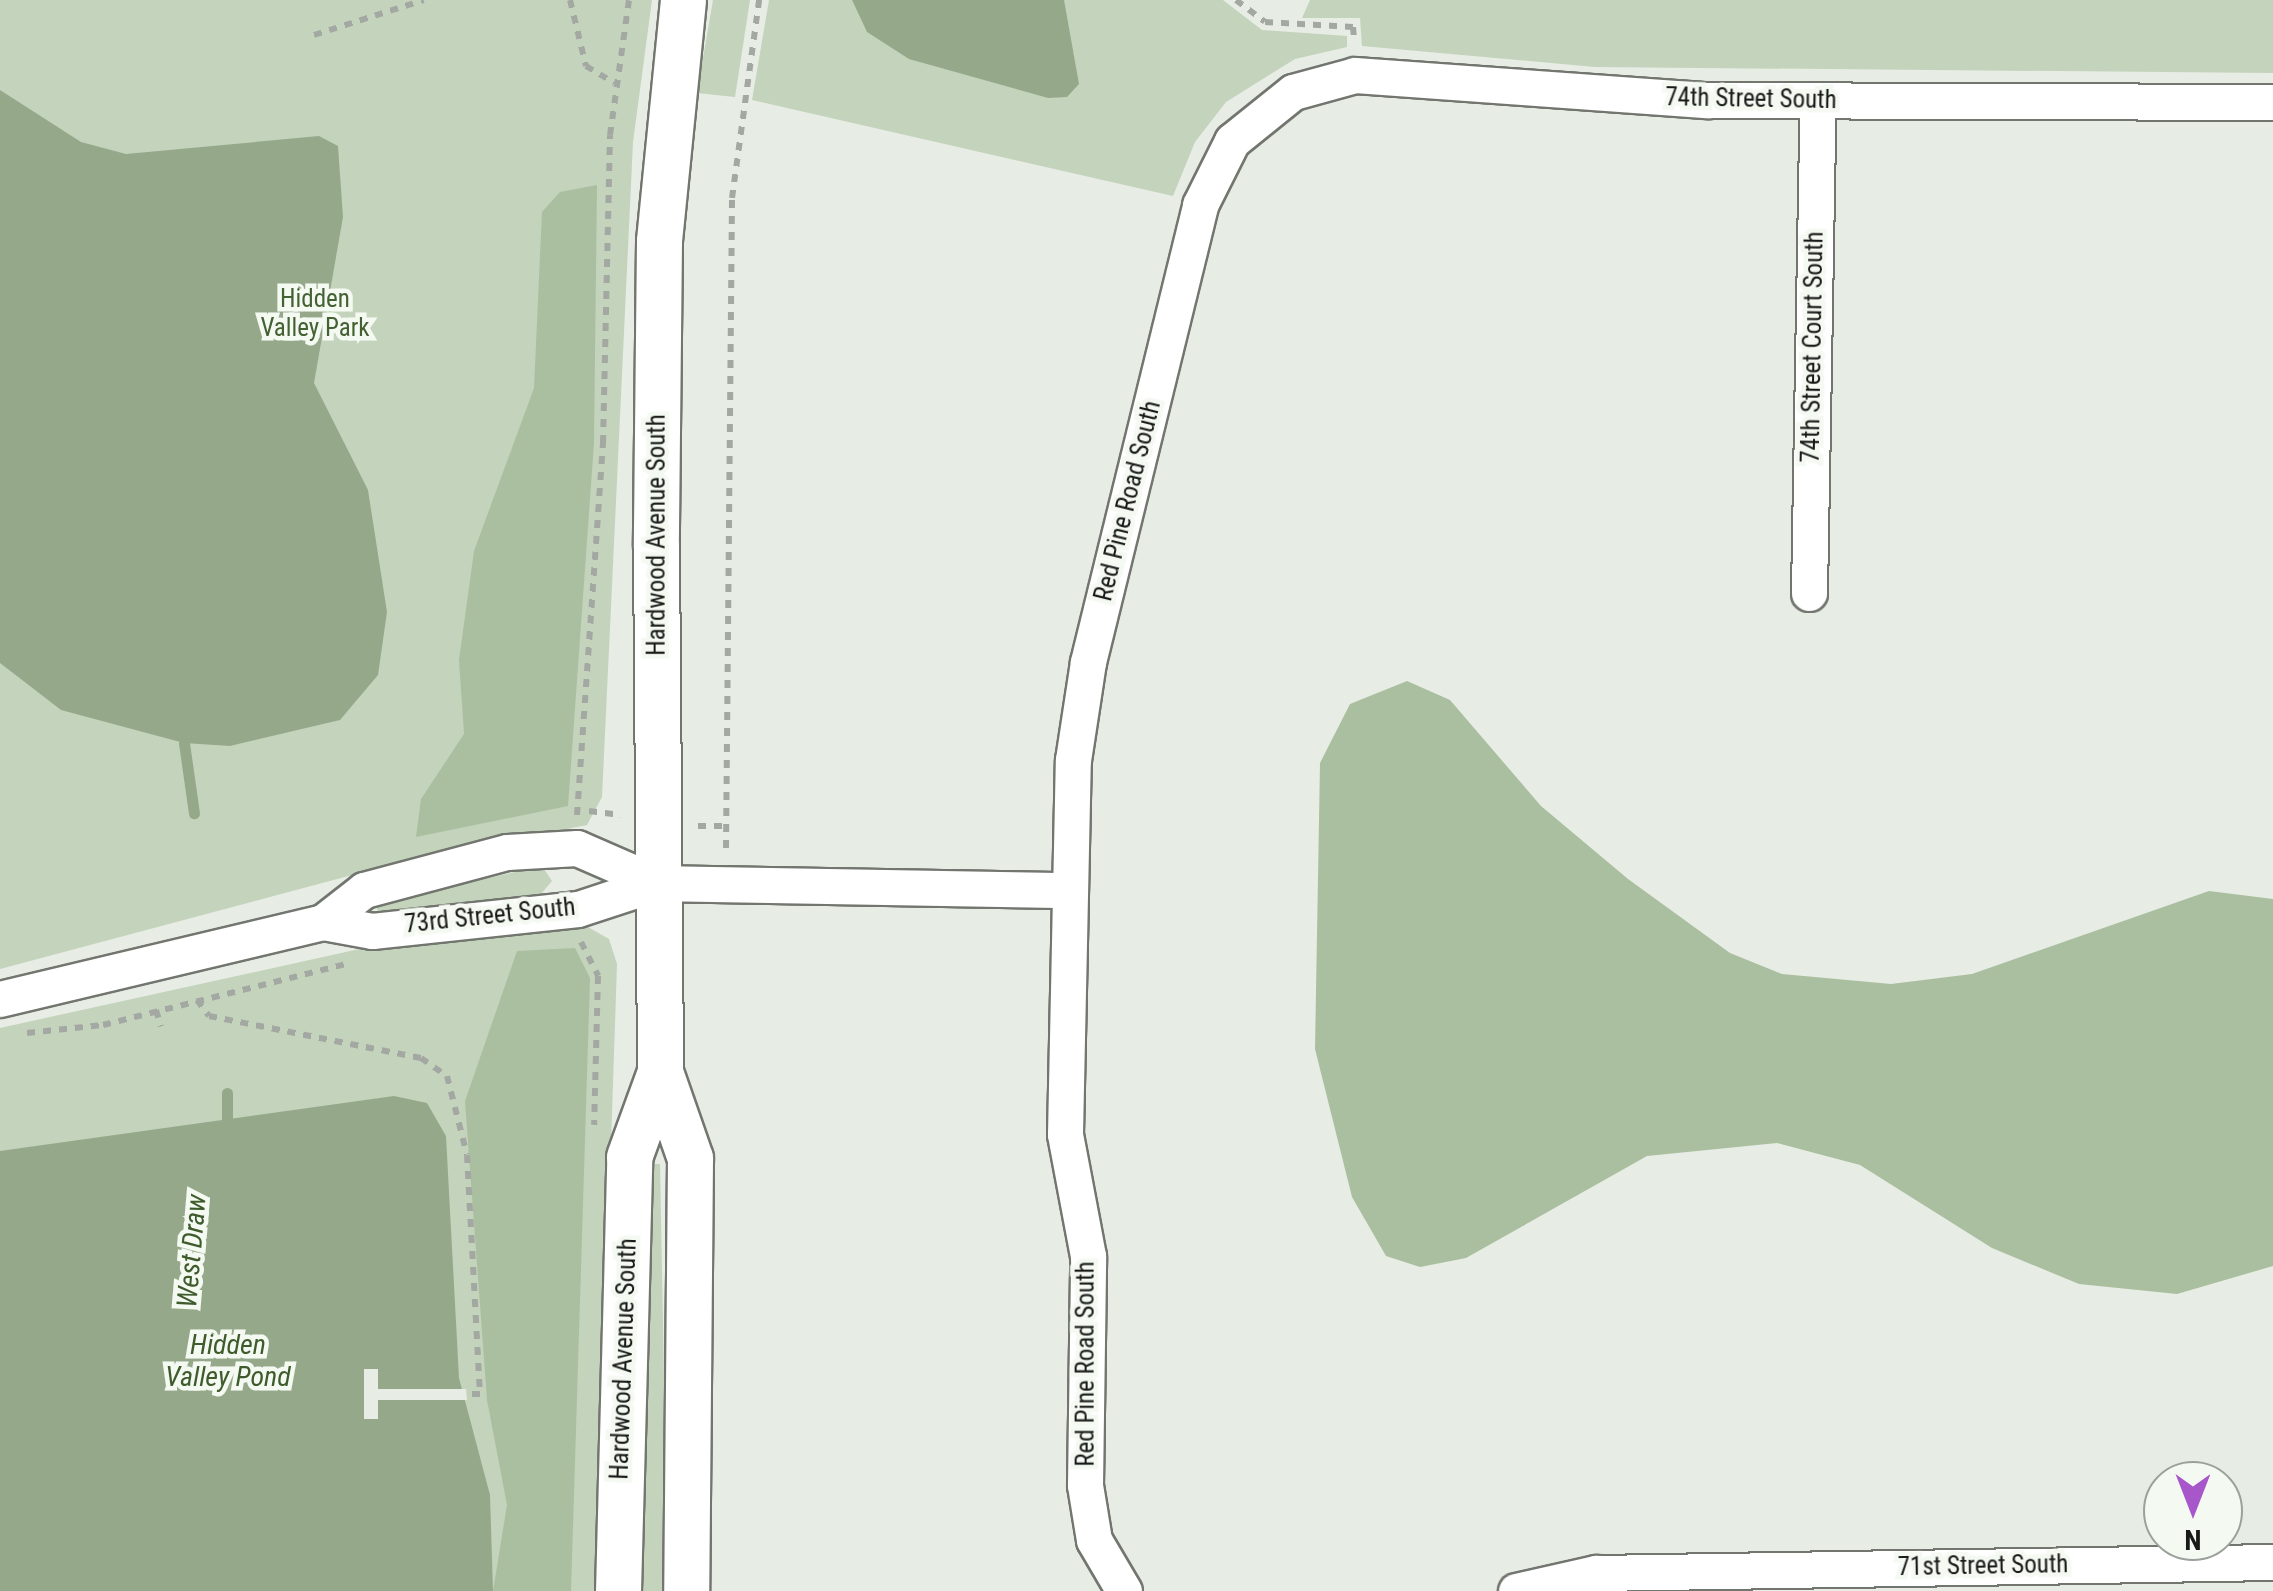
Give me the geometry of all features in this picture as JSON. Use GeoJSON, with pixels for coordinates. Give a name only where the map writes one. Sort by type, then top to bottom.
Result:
{"type":"FeatureCollection","features":[{"type":"Feature","properties":{"kind":"street","name":"Hardwood Avenue South"},"geometry":{"type":"LineString","coordinates":[[683,0],[659,240],[657,883],[660,1072],[690,1158],[686,1591]]}},
{"type":"Feature","properties":{"kind":"street","name":"74th Street South"},"geometry":{"type":"LineString","coordinates":[[1244,128],[1293,92],[1355,75],[1818,100],[2273,102]]}},
{"type":"Feature","properties":{"kind":"street","name":"74th Street Court South"},"geometry":{"type":"LineString","coordinates":[[1809,593],[1818,100]]}},
{"type":"Feature","properties":{"kind":"street","name":"Red Pine Road South"},"geometry":{"type":"LineString","coordinates":[[1124,1591],[1098,1550],[1086,1499],[1088,1256],[1065,1134],[1069,890],[1088,662],[1200,205],[1244,128]]}},
{"type":"Feature","properties":{"kind":"street","name":"73rd Street South"},"geometry":{"type":"LineString","coordinates":[[323,922],[364,890],[526,850],[578,848],[657,883]]}},
{"type":"Feature","properties":{"kind":"street"},"geometry":{"type":"LineString","coordinates":[[657,883],[1069,890]]}},
{"type":"Feature","properties":{"kind":"street","name":"73rd Street South"},"geometry":{"type":"LineString","coordinates":[[0,999],[323,922],[372,931],[578,909],[657,883]]}},
{"type":"Feature","properties":{"kind":"street","name":"Hardwood Avenue South"},"geometry":{"type":"LineString","coordinates":[[618,1591],[630,1157],[660,1072]]}},
{"type":"Feature","properties":{"kind":"street","name":"71st Street South"},"geometry":{"type":"LineString","coordinates":[[1516,1591],[1596,1573],[2273,1562]]}},
{"type":"Feature","properties":{"kind":"path"},"geometry":{"type":"LineString","coordinates":[[314,35],[424,0]]}},
{"type":"Feature","properties":{"kind":"path"},"geometry":{"type":"LineString","coordinates":[[570,0],[586,66],[614,83]]}},
{"type":"Feature","properties":{"kind":"path"},"geometry":{"type":"LineString","coordinates":[[576,811],[603,443],[614,83],[629,0]]}},
{"type":"Feature","properties":{"kind":"path"},"geometry":{"type":"LineString","coordinates":[[726,826],[732,198],[759,0]]}},
{"type":"Feature","properties":{"kind":"path"},"geometry":{"type":"LineString","coordinates":[[1236,0],[1277,25],[1354,27]]}},
{"type":"Feature","properties":{"kind":"path"},"geometry":{"type":"LineString","coordinates":[[10,1036],[156,1010],[367,959]]}},
{"type":"Feature","properties":{"kind":"path"},"geometry":{"type":"LineString","coordinates":[[197,1000],[209,1016],[421,1058],[447,1076],[466,1141],[480,1394],[467,1394]]}},
{"type":"Feature","properties":{"kind":"path"},"geometry":{"type":"LineString","coordinates":[[156,1010],[161,1026]]}},
{"type":"Feature","properties":{"kind":"green space","name":"Hidden Valley Park"},"geometry":{"type":"Polygon","coordinates":[[[0,0],[652,0],[633,142],[602,797],[587,825],[397,863],[0,969],[0,0]]]}},
{"type":"Feature","properties":{"kind":"green space"},"geometry":{"type":"Polygon","coordinates":[[[713,0],[750,0],[735,97],[697,93],[713,0]]]}},
{"type":"Feature","properties":{"kind":"green space"},"geometry":{"type":"Polygon","coordinates":[[[769,0],[1223,0],[1262,30],[1347,36],[1347,47],[1295,59],[1226,102],[1195,142],[1173,196],[752,100],[769,0]]]}},
{"type":"Feature","properties":{"kind":"green space"},"geometry":{"type":"Polygon","coordinates":[[[1310,0],[2273,0],[2273,73],[1595,67],[1362,46],[1360,18],[1302,18],[1310,0]]]}},
{"type":"Feature","properties":{"kind":"green space"},"geometry":{"type":"Polygon","coordinates":[[[542,866],[552,881],[540,895],[378,913],[376,903],[542,866]]]}},
{"type":"Feature","properties":{"kind":"green space"},"geometry":{"type":"Polygon","coordinates":[[[586,926],[609,939],[617,964],[596,1591],[0,1591],[0,1028],[382,944],[586,926]]]}},
{"type":"Feature","properties":{"kind":"green space"},"geometry":{"type":"Polygon","coordinates":[[[650,1164],[660,1164],[668,1591],[640,1591],[650,1164]]]}},
{"type":"Feature","properties":{"kind":"shaded area"},"geometry":{"type":"Polygon","coordinates":[[[597,185],[594,443],[568,806],[416,837],[421,799],[464,734],[459,660],[474,551],[534,388],[542,212],[560,192],[597,185]]]}},
{"type":"Feature","properties":{"kind":"shaded area"},"geometry":{"type":"Polygon","coordinates":[[[1407,681],[1450,700],[1541,806],[1628,879],[1730,953],[1782,974],[1891,984],[1972,974],[2209,891],[2273,899],[2273,1266],[2177,1294],[2079,1284],[1992,1248],[1860,1165],[1777,1143],[1647,1156],[1466,1258],[1420,1267],[1386,1256],[1352,1197],[1315,1049],[1320,763],[1350,704],[1407,681]]]}},
{"type":"Feature","properties":{"kind":"shaded area"},"geometry":{"type":"Polygon","coordinates":[[[575,948],[590,978],[571,1591],[493,1591],[507,1505],[487,1400],[465,1101],[517,951],[575,948]]]}},
{"type":"Feature","properties":{"kind":"water"},"geometry":{"type":"Polygon","coordinates":[[[852,0],[1064,0],[1079,84],[1067,97],[1048,98],[909,59],[867,32],[852,0]]]}},
{"type":"Feature","properties":{"kind":"water"},"geometry":{"type":"Polygon","coordinates":[[[0,90],[81,142],[126,154],[319,136],[338,146],[343,217],[314,383],[368,490],[387,612],[378,675],[340,720],[230,746],[184,743],[61,710],[0,663],[0,90]]]}},
{"type":"Feature","properties":{"kind":"water","name":"Hidden Valley Pond"},"geometry":{"type":"Polygon","coordinates":[[[394,1096],[427,1103],[446,1136],[459,1378],[490,1495],[493,1591],[0,1591],[0,1151],[394,1096]]]}},
{"type":"Feature","properties":{"kind":"pier"},"geometry":{"type":"Polygon","coordinates":[[[364,1369],[378,1369],[378,1389],[466,1389],[467,1400],[378,1400],[378,1419],[364,1419],[364,1369]]]}},
{"type":"Feature","properties":{"kind":"waterway"},"geometry":{"type":"LineString","coordinates":[[184,743],[194,813]]}},
{"type":"Feature","properties":{"kind":"waterway","name":"West Draw"},"geometry":{"type":"LineString","coordinates":[[227,1093],[227,1129]]}}]}
